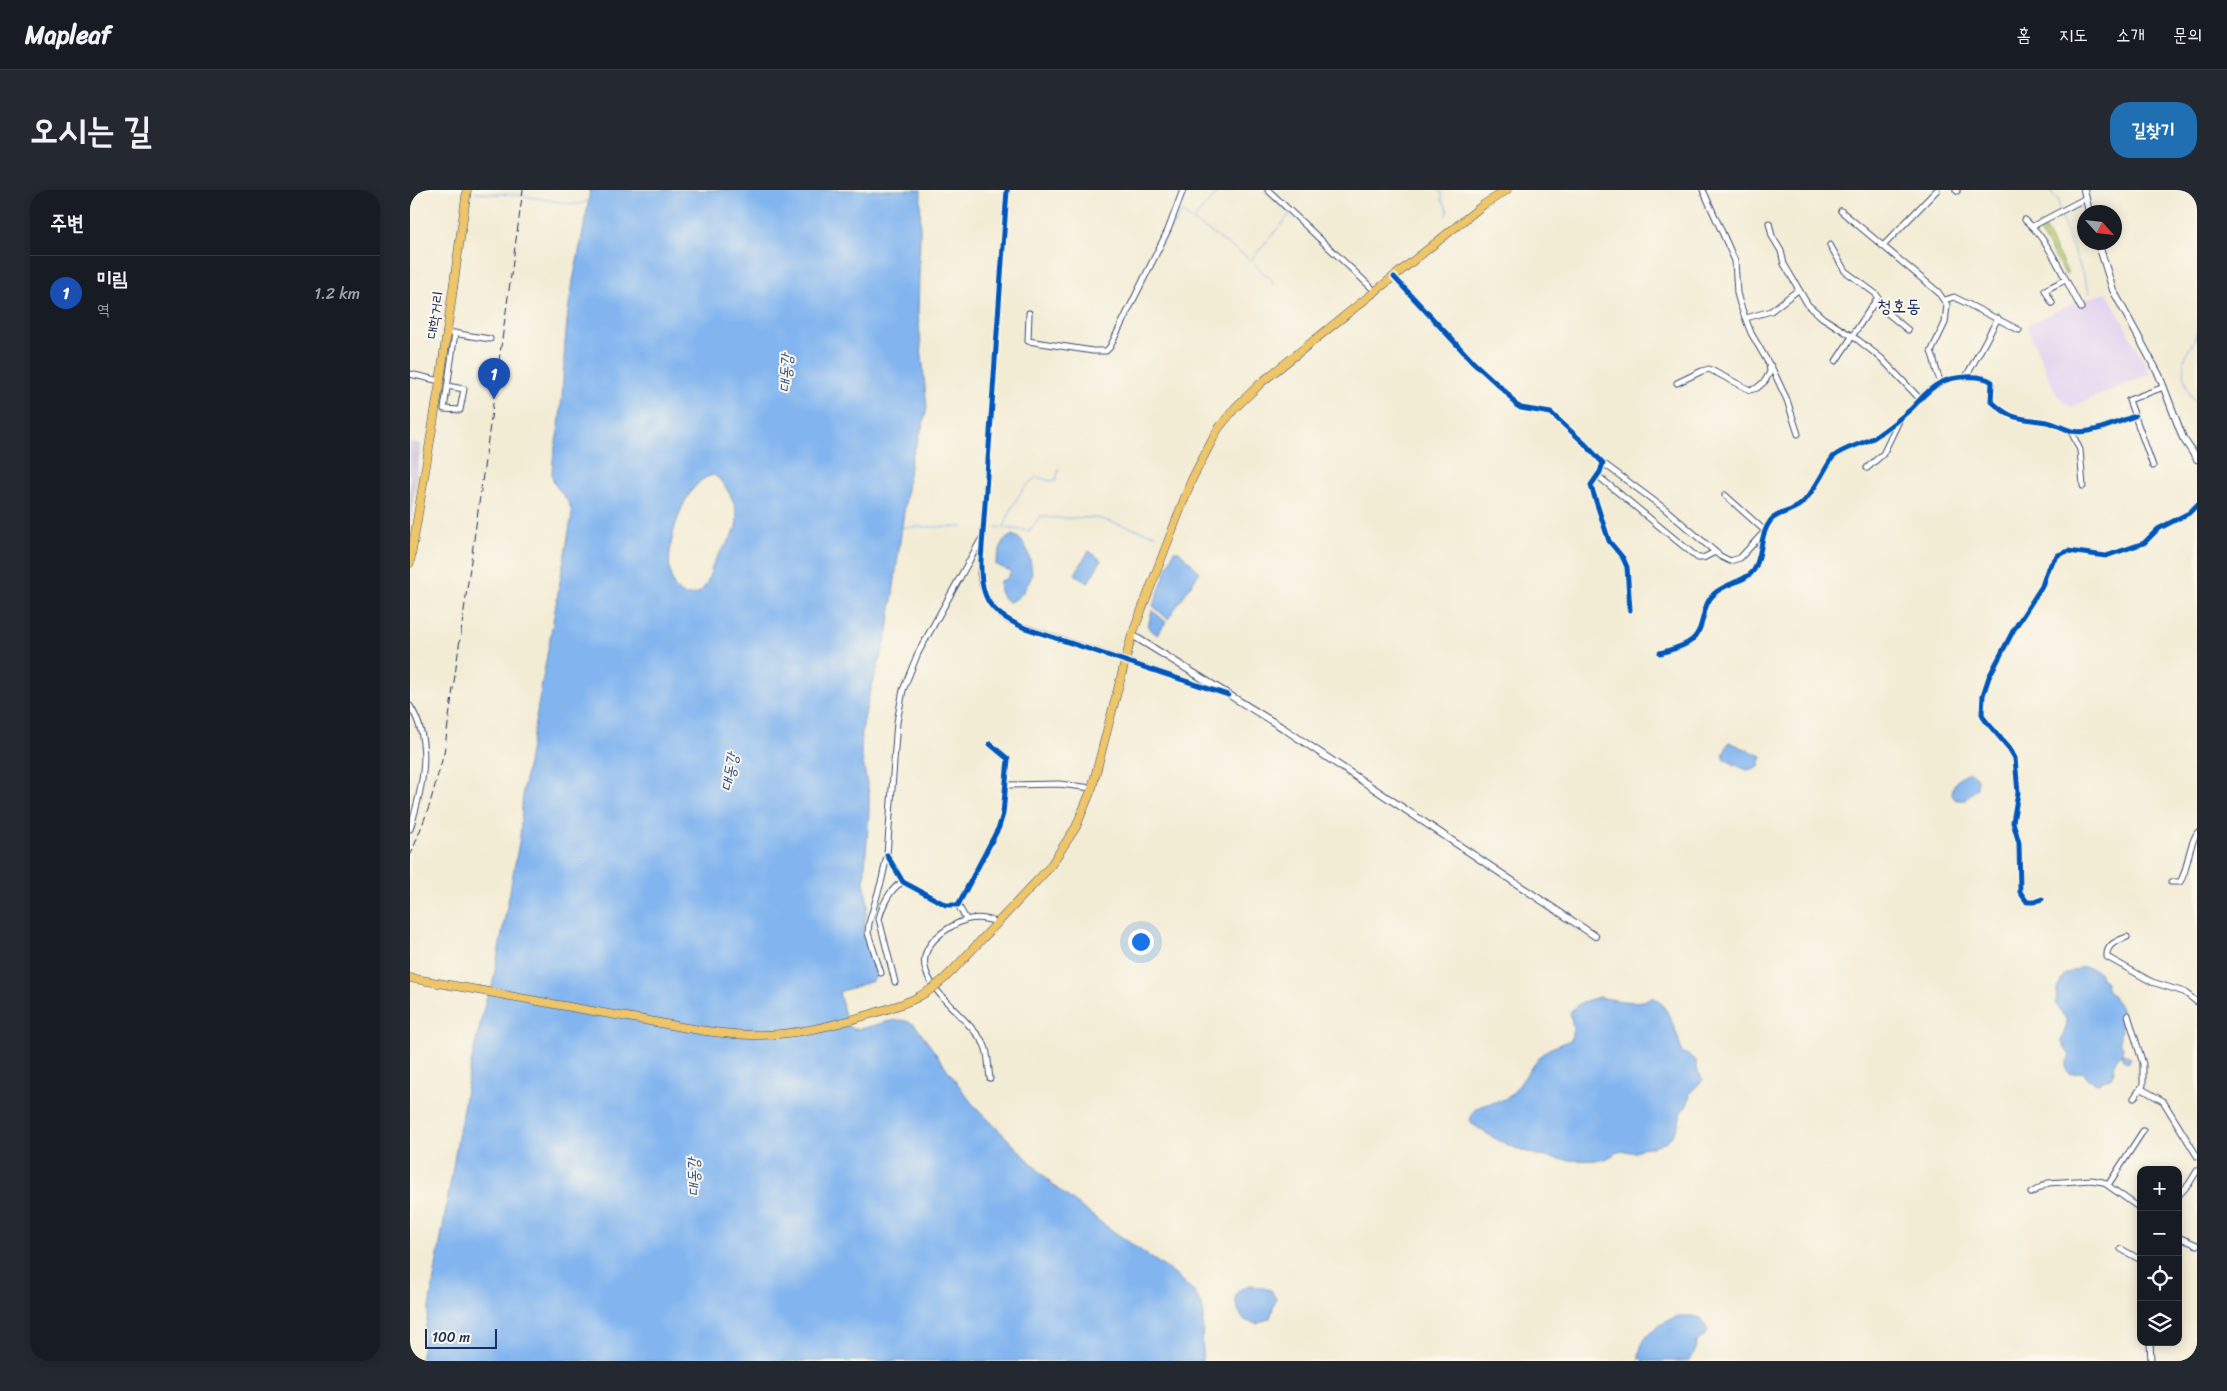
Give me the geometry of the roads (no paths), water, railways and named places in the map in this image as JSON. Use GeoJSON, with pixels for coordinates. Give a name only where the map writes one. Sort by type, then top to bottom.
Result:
{"type":"FeatureCollection","features":[{"type":"Feature","properties":{"kind":"main road","name":"대학거리"},"geometry":{"type":"LineString","coordinates":[[410,563],[440,381],[467,190]]}},
{"type":"Feature","properties":{"kind":"main road"},"geometry":{"type":"LineString","coordinates":[[410,978],[695,1029],[752,1035],[805,1031],[841,1023],[917,999],[929,992],[953,970],[996,922],[1049,868],[1066,844],[1086,808],[1132,635],[1192,479],[1204,452],[1218,429],[1235,408],[1262,382],[1483,205],[1508,190]]}},
{"type":"Feature","properties":{"kind":"street"},"geometry":{"type":"LineString","coordinates":[[1007,190],[980,574],[984,596],[996,613],[1006,620],[1030,630],[1228,695]]}},
{"type":"Feature","properties":{"kind":"street"},"geometry":{"type":"LineString","coordinates":[[1029,313],[1028,341],[1092,351],[1106,351],[1110,347],[1168,230],[1183,190]]}},
{"type":"Feature","properties":{"kind":"street"},"geometry":{"type":"LineString","coordinates":[[1268,190],[1376,292]]}},
{"type":"Feature","properties":{"kind":"street"},"geometry":{"type":"LineString","coordinates":[[1703,190],[1735,260],[1737,293],[1754,341],[1769,364],[1788,400],[1798,434]]}},
{"type":"Feature","properties":{"kind":"street"},"geometry":{"type":"LineString","coordinates":[[1883,246],[1937,190]]}},
{"type":"Feature","properties":{"kind":"street"},"geometry":{"type":"LineString","coordinates":[[2084,190],[2088,205]]}},
{"type":"Feature","properties":{"kind":"street"},"geometry":{"type":"LineString","coordinates":[[2033,226],[2086,198]]}},
{"type":"Feature","properties":{"kind":"street"},"geometry":{"type":"LineString","coordinates":[[1841,211],[1851,217],[1945,300],[1948,313],[1931,352],[1935,361],[1935,372],[1941,382]]}},
{"type":"Feature","properties":{"kind":"street"},"geometry":{"type":"LineString","coordinates":[[2025,220],[2033,226],[2048,248],[2081,308]]}},
{"type":"Feature","properties":{"kind":"street"},"geometry":{"type":"LineString","coordinates":[[1769,223],[1772,236],[1778,244],[1784,264],[1798,290],[1814,312],[1852,336],[1880,358],[1920,398]]}},
{"type":"Feature","properties":{"kind":"street"},"geometry":{"type":"LineString","coordinates":[[1830,245],[1845,271],[1878,297],[1836,361]]}},
{"type":"Feature","properties":{"kind":"street"},"geometry":{"type":"LineString","coordinates":[[2100,250],[2113,290],[2164,387],[2183,438],[2197,459]]}},
{"type":"Feature","properties":{"kind":"street"},"geometry":{"type":"LineString","coordinates":[[1394,277],[1473,362],[1508,393],[1516,405],[1521,408],[1551,413],[1584,443],[1602,463],[1665,509],[1726,560],[1740,558],[1765,531],[1773,518],[1792,511],[1802,503],[1833,457],[1839,452],[1863,443],[1899,420],[1920,398],[1941,382],[1966,377],[1981,377],[1992,382],[1991,401],[2005,414],[2012,417],[2046,422],[2071,430],[2100,429],[2135,416]]}},
{"type":"Feature","properties":{"kind":"street"},"geometry":{"type":"LineString","coordinates":[[2052,302],[2045,290],[2065,280]]}},
{"type":"Feature","properties":{"kind":"street"},"geometry":{"type":"LineString","coordinates":[[1746,318],[1771,311],[1798,290]]}},
{"type":"Feature","properties":{"kind":"street"},"geometry":{"type":"LineString","coordinates":[[1945,300],[1954,297],[2019,330]]}},
{"type":"Feature","properties":{"kind":"street"},"geometry":{"type":"LineString","coordinates":[[1875,303],[1908,330]]}},
{"type":"Feature","properties":{"kind":"street"},"geometry":{"type":"LineString","coordinates":[[1966,377],[1998,318]]}},
{"type":"Feature","properties":{"kind":"street"},"geometry":{"type":"LineString","coordinates":[[446,332],[490,339]]}},
{"type":"Feature","properties":{"kind":"street"},"geometry":{"type":"LineString","coordinates":[[447,386],[464,389],[460,410],[444,408],[447,386],[455,333]]}},
{"type":"Feature","properties":{"kind":"street"},"geometry":{"type":"LineString","coordinates":[[1677,383],[1709,369],[1750,390],[1757,388],[1765,381],[1770,372],[1769,364]]}},
{"type":"Feature","properties":{"kind":"street"},"geometry":{"type":"LineString","coordinates":[[410,374],[440,381]]}},
{"type":"Feature","properties":{"kind":"street"},"geometry":{"type":"LineString","coordinates":[[2153,466],[2129,400],[2164,387]]}},
{"type":"Feature","properties":{"kind":"street"},"geometry":{"type":"LineString","coordinates":[[1867,468],[1883,454],[1899,420]]}},
{"type":"Feature","properties":{"kind":"street"},"geometry":{"type":"LineString","coordinates":[[2071,430],[2080,450],[2083,486]]}},
{"type":"Feature","properties":{"kind":"street"},"geometry":{"type":"LineString","coordinates":[[1602,463],[1598,476],[1591,485],[1609,541],[1623,558],[1627,567],[1630,610]]}},
{"type":"Feature","properties":{"kind":"street"},"geometry":{"type":"LineString","coordinates":[[1598,476],[1698,558],[1703,558],[1715,552]]}},
{"type":"Feature","properties":{"kind":"street"},"geometry":{"type":"LineString","coordinates":[[1724,495],[1765,531]]}},
{"type":"Feature","properties":{"kind":"street"},"geometry":{"type":"LineString","coordinates":[[2042,898],[2034,902],[2027,902],[2020,892],[2019,843],[2013,822],[2018,793],[2017,766],[2009,748],[1982,714],[1983,695],[1989,677],[2013,631],[2042,586],[2048,568],[2058,555],[2068,551],[2106,556],[2144,542],[2158,530],[2189,513],[2197,504]]}},
{"type":"Feature","properties":{"kind":"street"},"geometry":{"type":"LineString","coordinates":[[1660,653],[1692,641],[1699,632],[1704,610],[1712,595],[1723,586],[1751,574],[1759,557],[1765,531]]}},
{"type":"Feature","properties":{"kind":"street"},"geometry":{"type":"LineString","coordinates":[[881,973],[868,933],[869,922],[887,855],[897,722],[903,690],[918,653],[984,536]]}},
{"type":"Feature","properties":{"kind":"street"},"geometry":{"type":"LineString","coordinates":[[1132,635],[1356,775],[1595,936]]}},
{"type":"Feature","properties":{"kind":"street"},"geometry":{"type":"LineString","coordinates":[[410,706],[418,720],[424,758],[417,805],[410,830]]}},
{"type":"Feature","properties":{"kind":"street"},"geometry":{"type":"LineString","coordinates":[[958,905],[999,827],[1008,759],[990,744]]}},
{"type":"Feature","properties":{"kind":"street"},"geometry":{"type":"LineString","coordinates":[[1006,785],[1059,784],[1092,788]]}},
{"type":"Feature","properties":{"kind":"street"},"geometry":{"type":"LineString","coordinates":[[2171,882],[2180,882],[2183,878],[2190,848],[2197,833]]}},
{"type":"Feature","properties":{"kind":"street"},"geometry":{"type":"LineString","coordinates":[[887,855],[903,882],[946,905],[958,905]]}},
{"type":"Feature","properties":{"kind":"street"},"geometry":{"type":"LineString","coordinates":[[895,982],[879,919],[881,910],[889,896],[895,887],[903,882]]}},
{"type":"Feature","properties":{"kind":"street"},"geometry":{"type":"LineString","coordinates":[[958,905],[966,919]]}},
{"type":"Feature","properties":{"kind":"street"},"geometry":{"type":"LineString","coordinates":[[990,1078],[984,1045],[937,992],[927,975],[927,951],[932,942],[944,931],[966,919],[986,918],[996,922]]}},
{"type":"Feature","properties":{"kind":"street"},"geometry":{"type":"LineString","coordinates":[[2127,937],[2114,942],[2106,952],[2106,957],[2152,982],[2184,992],[2197,1002]]}},
{"type":"Feature","properties":{"kind":"street"},"geometry":{"type":"LineString","coordinates":[[2118,973],[2122,966]]}},
{"type":"Feature","properties":{"kind":"street"},"geometry":{"type":"LineString","coordinates":[[2128,1015],[2143,1064],[2142,1089],[2134,1098]]}},
{"type":"Feature","properties":{"kind":"street"},"geometry":{"type":"LineString","coordinates":[[2142,1089],[2163,1101],[2197,1156]]}},
{"type":"Feature","properties":{"kind":"street"},"geometry":{"type":"LineString","coordinates":[[2108,1185],[2143,1131]]}},
{"type":"Feature","properties":{"kind":"street"},"geometry":{"type":"LineString","coordinates":[[2182,1192],[2197,1171]]}},
{"type":"Feature","properties":{"kind":"street"},"geometry":{"type":"LineString","coordinates":[[2031,1193],[2048,1183],[2065,1180],[2091,1180],[2103,1182],[2137,1206]]}},
{"type":"Feature","properties":{"kind":"street"},"geometry":{"type":"LineString","coordinates":[[2182,1239],[2197,1246]]}},
{"type":"Feature","properties":{"kind":"street"},"geometry":{"type":"LineString","coordinates":[[2121,1249],[2137,1258]]}},
{"type":"Feature","properties":{"kind":"street"},"geometry":{"type":"LineString","coordinates":[[2150,1346],[2151,1361]]}},
{"type":"Feature","properties":{"kind":"water","name":"대동강"},"geometry":{"type":"Polygon","coordinates":[[[590,190],[921,190],[918,314],[927,408],[911,459],[888,631],[868,700],[862,730],[861,753],[869,793],[864,882],[868,904],[863,931],[876,977],[873,981],[839,992],[847,1024],[852,1029],[900,1020],[915,1025],[971,1102],[1055,1187],[1103,1224],[1173,1273],[1194,1292],[1201,1303],[1203,1314],[1202,1361],[420,1361],[469,1073],[486,999],[492,987],[520,837],[523,791],[572,514],[571,507],[553,480],[552,468],[561,406],[569,305],[590,190]],[[714,475],[701,481],[689,495],[673,534],[670,574],[676,588],[686,595],[698,593],[703,589],[713,564],[731,538],[736,527],[736,509],[727,489],[714,475]]]}},
{"type":"Feature","properties":{"kind":"water"},"geometry":{"type":"Polygon","coordinates":[[[1012,535],[1022,541],[1028,551],[1032,576],[1020,596],[1008,602],[1002,595],[999,584],[1000,581],[1007,579],[1011,571],[996,565],[996,562],[1003,541],[1012,535]]]}},
{"type":"Feature","properties":{"kind":"water"},"geometry":{"type":"Polygon","coordinates":[[[1089,551],[1101,560],[1088,583],[1075,574],[1089,551]]]}},
{"type":"Feature","properties":{"kind":"water"},"geometry":{"type":"Polygon","coordinates":[[[1174,551],[1179,551],[1200,572],[1168,619],[1153,606],[1174,551]]]}},
{"type":"Feature","properties":{"kind":"water"},"geometry":{"type":"Polygon","coordinates":[[[1152,610],[1166,622],[1157,635],[1148,627],[1152,610]]]}},
{"type":"Feature","properties":{"kind":"water"},"geometry":{"type":"Polygon","coordinates":[[[1729,742],[1762,756],[1759,767],[1747,770],[1723,759],[1729,742]]]}},
{"type":"Feature","properties":{"kind":"water"},"geometry":{"type":"Polygon","coordinates":[[[1970,772],[1977,778],[1977,788],[1965,800],[1956,800],[1952,795],[1955,784],[1959,778],[1970,772]]]}},
{"type":"Feature","properties":{"kind":"water"},"geometry":{"type":"Polygon","coordinates":[[[2082,967],[2099,972],[2101,978],[2106,982],[2108,990],[2117,1002],[2122,1014],[2120,1042],[2123,1047],[2122,1053],[2131,1057],[2128,1062],[2123,1060],[2122,1054],[2118,1057],[2110,1079],[2097,1083],[2089,1079],[2083,1072],[2070,1074],[2066,1069],[2066,1063],[2070,1056],[2061,1041],[2067,1021],[2056,1004],[2057,989],[2064,975],[2082,967]]]}},
{"type":"Feature","properties":{"kind":"water"},"geometry":{"type":"Polygon","coordinates":[[[1600,997],[1638,1002],[1654,998],[1659,1001],[1672,1021],[1681,1051],[1696,1060],[1696,1068],[1703,1080],[1689,1094],[1690,1098],[1685,1108],[1681,1111],[1676,1129],[1670,1138],[1660,1145],[1642,1148],[1634,1152],[1621,1151],[1603,1160],[1564,1160],[1532,1154],[1516,1148],[1471,1123],[1471,1116],[1478,1108],[1503,1100],[1514,1092],[1543,1053],[1571,1040],[1573,1027],[1570,1013],[1579,1004],[1600,997]]]}},
{"type":"Feature","properties":{"kind":"water"},"geometry":{"type":"Polygon","coordinates":[[[1251,1285],[1271,1290],[1276,1299],[1270,1318],[1257,1324],[1244,1320],[1236,1303],[1236,1294],[1239,1290],[1251,1285]]]}},
{"type":"Feature","properties":{"kind":"water"},"geometry":{"type":"Polygon","coordinates":[[[1678,1316],[1701,1318],[1707,1329],[1707,1334],[1696,1342],[1695,1351],[1690,1361],[1643,1361],[1642,1358],[1639,1359],[1642,1344],[1646,1337],[1657,1327],[1678,1316]]]}},
{"type":"Feature","properties":{"kind":"waterway"},"geometry":{"type":"LineString","coordinates":[[1194,219],[1220,190]]}},
{"type":"Feature","properties":{"kind":"waterway"},"geometry":{"type":"LineString","coordinates":[[1181,202],[1180,209],[1182,213],[1251,260],[1290,214],[1264,190]]}},
{"type":"Feature","properties":{"kind":"waterway"},"geometry":{"type":"LineString","coordinates":[[1438,190],[1442,193],[1442,200],[1448,210],[1447,215]]}},
{"type":"Feature","properties":{"kind":"waterway"},"geometry":{"type":"LineString","coordinates":[[2049,190],[2058,200],[2060,211]]}},
{"type":"Feature","properties":{"kind":"waterway"},"geometry":{"type":"LineString","coordinates":[[476,193],[516,195],[572,204],[580,204],[589,200]]}},
{"type":"Feature","properties":{"kind":"waterway"},"geometry":{"type":"LineString","coordinates":[[1170,230],[1182,213]]}},
{"type":"Feature","properties":{"kind":"waterway"},"geometry":{"type":"LineString","coordinates":[[2060,215],[2090,293]]}},
{"type":"Feature","properties":{"kind":"waterway"},"geometry":{"type":"LineString","coordinates":[[1254,264],[1272,280],[1273,285]]}},
{"type":"Feature","properties":{"kind":"waterway"},"geometry":{"type":"LineString","coordinates":[[2197,332],[2184,363],[2188,389],[2193,400],[2197,403]]}},
{"type":"Feature","properties":{"kind":"waterway"},"geometry":{"type":"LineString","coordinates":[[1004,528],[1021,493],[1031,481],[1037,477],[1050,481],[1056,480],[1059,468]]}},
{"type":"Feature","properties":{"kind":"waterway"},"geometry":{"type":"LineString","coordinates":[[996,527],[1029,531],[1041,516],[1097,518],[1156,535]]}},
{"type":"Feature","properties":{"kind":"waterway"},"geometry":{"type":"LineString","coordinates":[[901,527],[964,527]]}},
{"type":"Feature","properties":{"kind":"railway"},"geometry":{"type":"LineString","coordinates":[[410,857],[429,807],[444,753],[523,190]]}},
{"type":"Feature","properties":{"kind":"place","name":"미림"},"geometry":{"type":"Point","coordinates":[494,399]}},
{"type":"Feature","properties":{"kind":"district","name":"청호동"},"geometry":{"type":"Point","coordinates":[1899,306]}}]}
